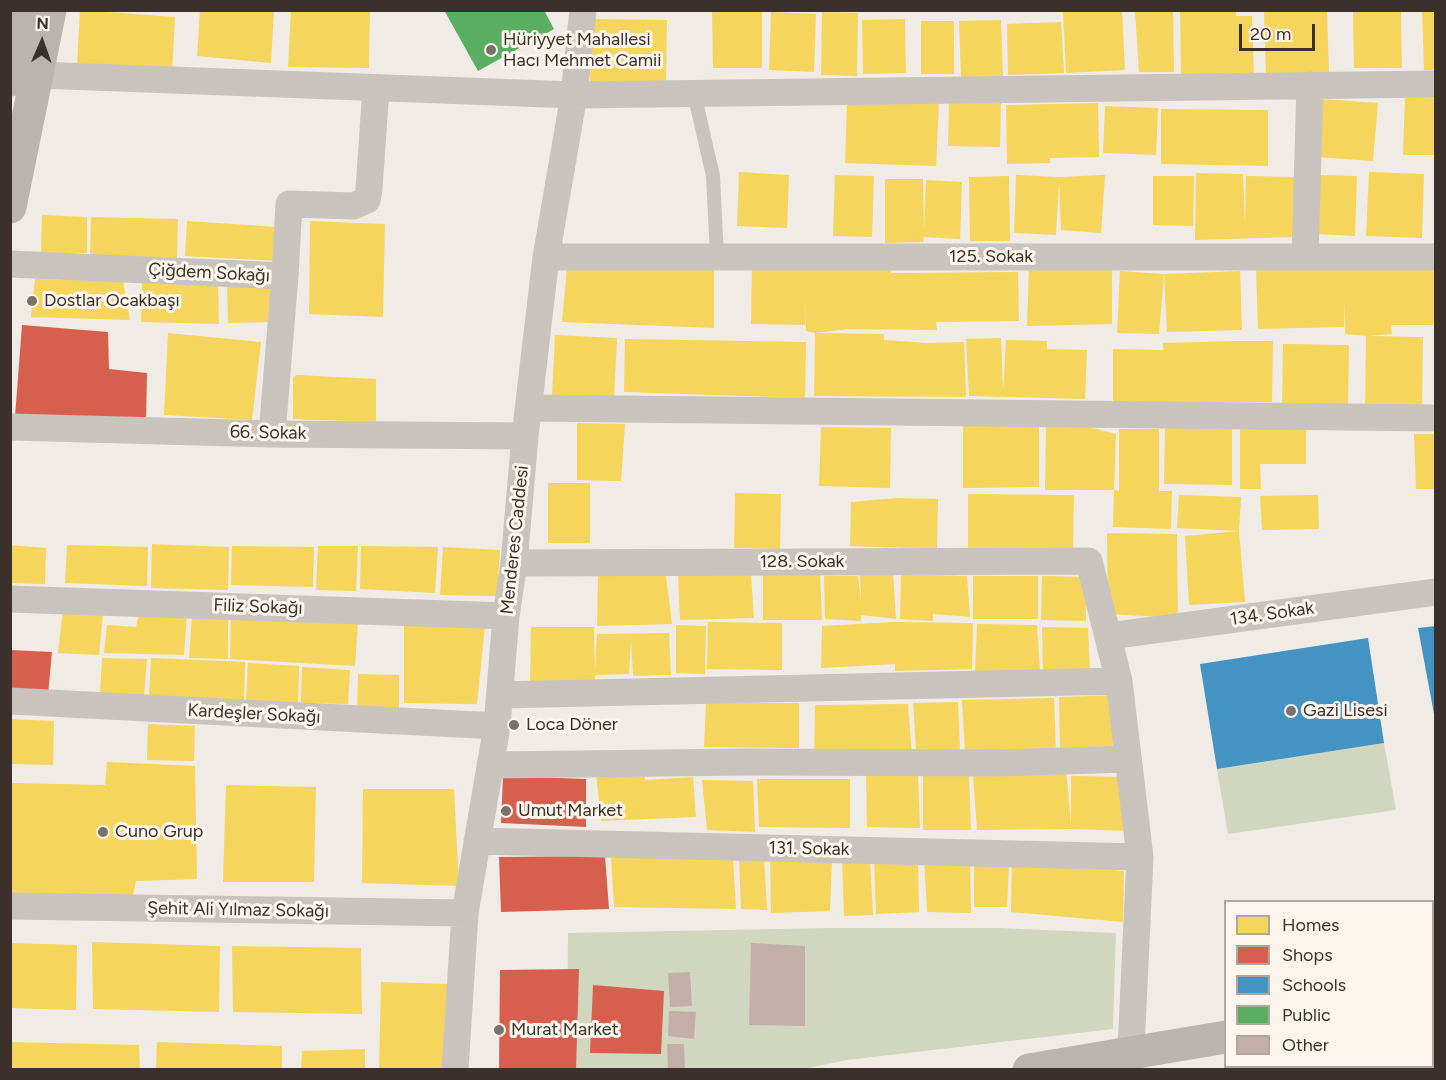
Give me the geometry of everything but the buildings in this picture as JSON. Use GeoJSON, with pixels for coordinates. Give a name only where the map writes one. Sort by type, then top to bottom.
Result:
{"type":"FeatureCollection","features":[{"type":"Feature","properties":{"kind":"street"},"geometry":{"type":"LineString","coordinates":[[10,207],[19,65],[26,10]]}},
{"type":"Feature","properties":{"kind":"street"},"geometry":{"type":"LineString","coordinates":[[19,65],[50,10]]}},
{"type":"Feature","properties":{"kind":"street","name":"Menderes Caddesi"},"geometry":{"type":"LineString","coordinates":[[455,1070],[465,913],[497,726],[506,616],[514,563],[525,436],[546,257],[574,95],[583,10]]}},
{"type":"Feature","properties":{"kind":"street"},"geometry":{"type":"LineString","coordinates":[[19,65],[376,88],[574,95],[1436,84]]}},
{"type":"Feature","properties":{"kind":"street"},"geometry":{"type":"LineString","coordinates":[[1305,257],[1310,85]]}},
{"type":"Feature","properties":{"kind":"street"},"geometry":{"type":"LineString","coordinates":[[285,276],[289,204],[354,207],[367,200],[376,88]]}},
{"type":"Feature","properties":{"kind":"street","name":"125. Sokak"},"geometry":{"type":"LineString","coordinates":[[546,257],[1436,257]]}},
{"type":"Feature","properties":{"kind":"street","name":"Çiğdem Sokağı"},"geometry":{"type":"LineString","coordinates":[[10,264],[285,276],[272,434]]}},
{"type":"Feature","properties":{"kind":"street"},"geometry":{"type":"LineString","coordinates":[[529,408],[1436,418]]}},
{"type":"Feature","properties":{"kind":"street","name":"66. Sokak"},"geometry":{"type":"LineString","coordinates":[[10,427],[272,434],[525,436]]}},
{"type":"Feature","properties":{"kind":"street","name":"128. Sokak"},"geometry":{"type":"LineString","coordinates":[[514,563],[1089,561],[1108,636]]}},
{"type":"Feature","properties":{"kind":"street","name":"134. Sokak"},"geometry":{"type":"LineString","coordinates":[[1108,636],[1436,592]]}},
{"type":"Feature","properties":{"kind":"street","name":"Filiz Sokağı"},"geometry":{"type":"LineString","coordinates":[[10,599],[506,616]]}},
{"type":"Feature","properties":{"kind":"street"},"geometry":{"type":"LineString","coordinates":[[1108,636],[1119,681],[1140,857],[1130,1061]]}},
{"type":"Feature","properties":{"kind":"street"},"geometry":{"type":"LineString","coordinates":[[500,695],[1119,681]]}},
{"type":"Feature","properties":{"kind":"street","name":"Kardeşler Sokağı"},"geometry":{"type":"LineString","coordinates":[[10,702],[497,726]]}},
{"type":"Feature","properties":{"kind":"street"},"geometry":{"type":"LineString","coordinates":[[490,765],[750,762],[1000,763],[1128,759]]}},
{"type":"Feature","properties":{"kind":"street","name":"131. Sokak"},"geometry":{"type":"LineString","coordinates":[[477,841],[1140,857]]}},
{"type":"Feature","properties":{"kind":"street","name":"Şehit Ali Yılmaz Sokağı"},"geometry":{"type":"LineString","coordinates":[[10,906],[465,913]]}},
{"type":"Feature","properties":{"kind":"street"},"geometry":{"type":"LineString","coordinates":[[1029,1070],[1130,1061],[1224,1038]]}},
{"type":"Feature","properties":{"kind":"lane"},"geometry":{"type":"LineString","coordinates":[[694,93],[712,177],[717,257]]}},
{"type":"Feature","properties":{"kind":"green space"},"geometry":{"type":"Polygon","coordinates":[[[1384,743],[1396,810],[1228,834],[1217,769],[1384,743]]]}},
{"type":"Feature","properties":{"kind":"green space"},"geometry":{"type":"Polygon","coordinates":[[[831,928],[998,928],[1116,933],[1113,1029],[847,1060],[803,1069],[567,1070],[568,933],[831,928]]]}},
{"type":"Feature","properties":{"kind":"place","name":"Hüriyyet Mahallesi Hacı Mehmet Camii"},"geometry":{"type":"Point","coordinates":[491,50]}},
{"type":"Feature","properties":{"kind":"place","name":"Dostlar Ocakbaşı"},"geometry":{"type":"Point","coordinates":[32,301]}},
{"type":"Feature","properties":{"kind":"place","name":"Gazi Lisesi"},"geometry":{"type":"Point","coordinates":[1291,711]}},
{"type":"Feature","properties":{"kind":"place","name":"Loca Döner"},"geometry":{"type":"Point","coordinates":[514,725]}},
{"type":"Feature","properties":{"kind":"place","name":"Umut Market"},"geometry":{"type":"Point","coordinates":[506,811]}},
{"type":"Feature","properties":{"kind":"place","name":"Cuno Grup"},"geometry":{"type":"Point","coordinates":[103,832]}},
{"type":"Feature","properties":{"kind":"place","name":"Murat Market"},"geometry":{"type":"Point","coordinates":[499,1030]}}]}
